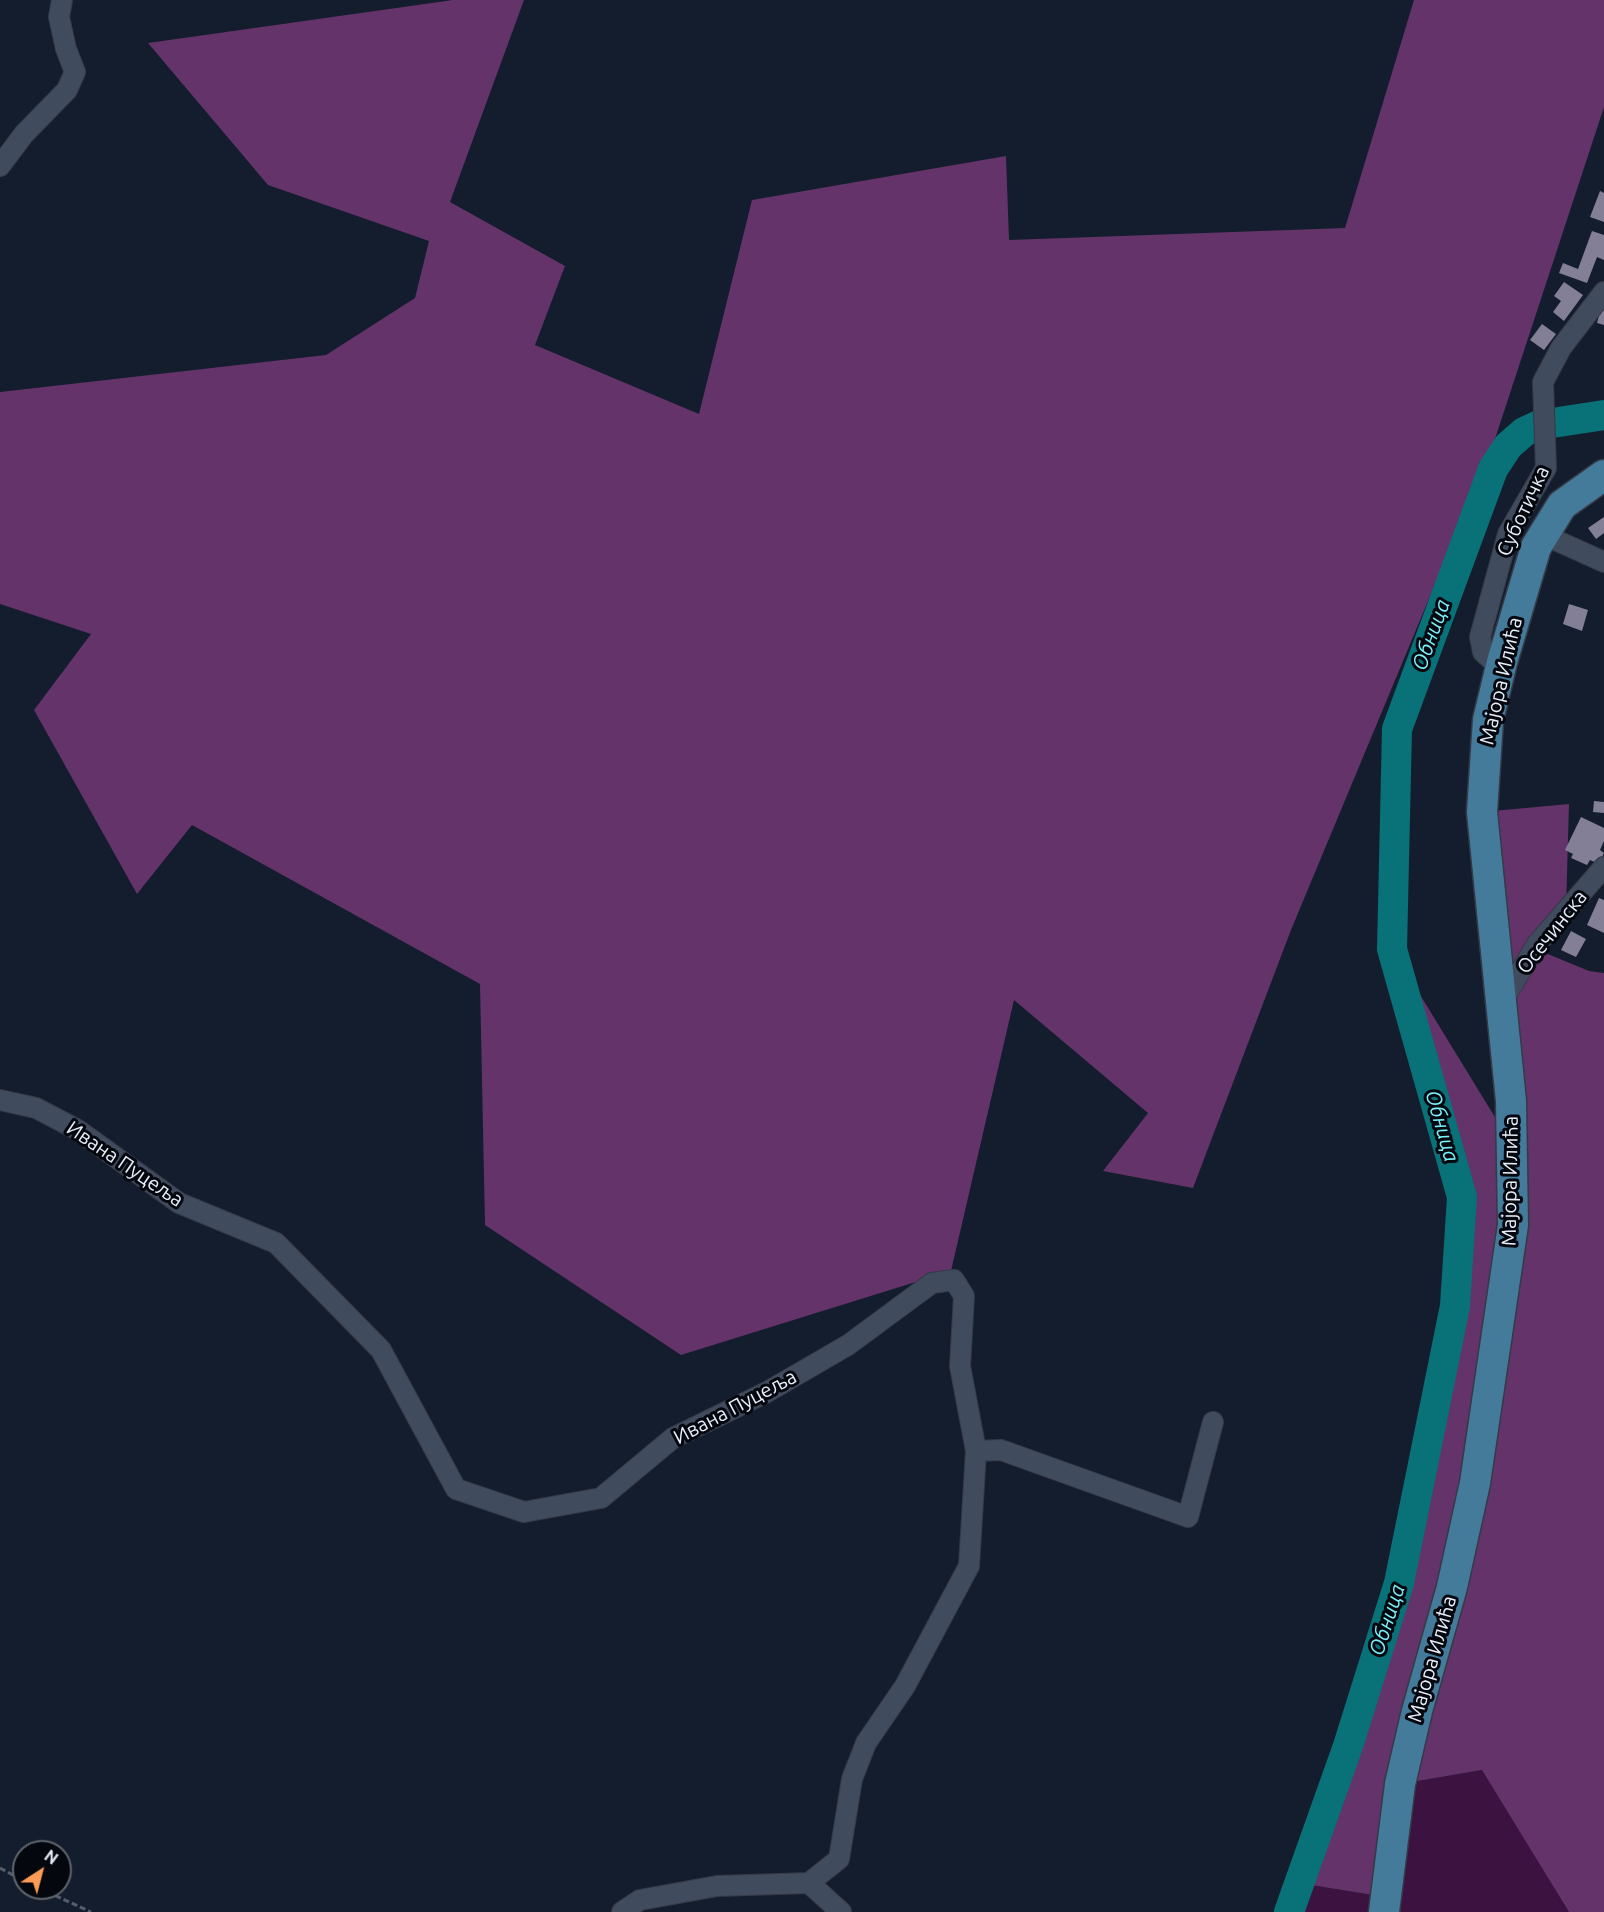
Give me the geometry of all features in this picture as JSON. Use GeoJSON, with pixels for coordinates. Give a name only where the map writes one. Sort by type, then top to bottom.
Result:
{"type":"FeatureCollection","features":[{"type":"Feature","properties":{"kind":"main road","name":"Мајора Илића"},"geometry":{"type":"LineString","coordinates":[[1384,1912],[1400,1784],[1417,1711],[1452,1587],[1475,1483],[1509,1263],[1514,1202],[1511,1101],[1482,812],[1488,720],[1524,581],[1542,534],[1562,505],[1604,475]]}},
{"type":"Feature","properties":{"kind":"street"},"geometry":{"type":"LineString","coordinates":[[0,166],[24,134],[67,90],[75,72],[66,49],[59,17],[62,0]]}},
{"type":"Feature","properties":{"kind":"street","name":"Суботичка"},"geometry":{"type":"LineString","coordinates":[[1502,662],[1494,662],[1484,652],[1480,638],[1503,548],[1515,520],[1543,477],[1547,456],[1544,382],[1553,360],[1604,291]]}},
{"type":"Feature","properties":{"kind":"street"},"geometry":{"type":"LineString","coordinates":[[1542,534],[1604,561]]}},
{"type":"Feature","properties":{"kind":"street","name":"Осечинска"},"geometry":{"type":"LineString","coordinates":[[1500,997],[1508,992],[1537,944],[1604,867]]}},
{"type":"Feature","properties":{"kind":"street","name":"Ивана Пуцеља"},"geometry":{"type":"LineString","coordinates":[[0,1100],[36,1108],[78,1130],[179,1203],[276,1243],[381,1350],[456,1489],[525,1512],[601,1498],[673,1438],[767,1392],[848,1345],[932,1283],[954,1280],[964,1296],[960,1365],[976,1451],[969,1566],[905,1686],[866,1743],[852,1779],[839,1859],[809,1883]]}},
{"type":"Feature","properties":{"kind":"street"},"geometry":{"type":"LineString","coordinates":[[976,1451],[1001,1450],[1188,1517],[1213,1422]]}},
{"type":"Feature","properties":{"kind":"street"},"geometry":{"type":"LineString","coordinates":[[622,1912],[640,1900],[717,1886],[809,1883],[842,1912]]}},
{"type":"Feature","properties":{"kind":"path"},"geometry":{"type":"LineString","coordinates":[[65,1900],[91,1912]]}},
{"type":"Feature","properties":{"kind":"shaded area"},"geometry":{"type":"Polygon","coordinates":[[[453,0],[524,0],[450,202],[565,266],[535,345],[699,414],[752,200],[1006,156],[1009,240],[1345,228],[1414,0],[1604,0],[1604,107],[1493,445],[1291,930],[1193,1188],[1103,1171],[1148,1113],[1014,1000],[951,1271],[681,1355],[485,1225],[480,984],[192,825],[137,894],[34,710],[91,634],[0,604],[0,392],[326,355],[415,298],[429,241],[268,185],[148,43],[453,0]]]}},
{"type":"Feature","properties":{"kind":"shaded area"},"geometry":{"type":"Polygon","coordinates":[[[1569,804],[1566,909],[1543,952],[1589,971],[1604,973],[1604,1912],[1569,1912],[1482,1770],[1400,1784],[1385,1897],[1299,1883],[1348,1746],[1399,1583],[1455,1306],[1462,1197],[1392,949],[1512,1145],[1482,812],[1569,804]]]}},
{"type":"Feature","properties":{"kind":"shaded area"},"geometry":{"type":"Polygon","coordinates":[[[1483,1770],[1569,1912],[1289,1912],[1299,1883],[1385,1897],[1400,1784],[1483,1770]]]}},
{"type":"Feature","properties":{"kind":"building"},"geometry":{"type":"Polygon","coordinates":[[[1600,191],[1604,193],[1604,222],[1590,217],[1600,191]]]}},
{"type":"Feature","properties":{"kind":"building"},"geometry":{"type":"Polygon","coordinates":[[[1592,231],[1604,235],[1604,260],[1597,257],[1587,283],[1559,273],[1563,263],[1578,269],[1592,231]]]}},
{"type":"Feature","properties":{"kind":"building"},"geometry":{"type":"Polygon","coordinates":[[[1564,282],[1583,295],[1564,321],[1553,312],[1561,301],[1554,296],[1564,282]]]}},
{"type":"Feature","properties":{"kind":"building"},"geometry":{"type":"Polygon","coordinates":[[[1601,308],[1604,309],[1604,325],[1597,323],[1601,308]]]}},
{"type":"Feature","properties":{"kind":"building"},"geometry":{"type":"Polygon","coordinates":[[[1542,324],[1556,334],[1544,350],[1530,340],[1542,324]]]}},
{"type":"Feature","properties":{"kind":"building"},"geometry":{"type":"Polygon","coordinates":[[[1604,517],[1604,533],[1596,539],[1588,528],[1604,517]]]}},
{"type":"Feature","properties":{"kind":"building"},"geometry":{"type":"Polygon","coordinates":[[[1569,604],[1588,610],[1582,631],[1563,624],[1569,604]]]}},
{"type":"Feature","properties":{"kind":"building"},"geometry":{"type":"Polygon","coordinates":[[[1594,801],[1604,802],[1604,813],[1593,812],[1594,801]]]}},
{"type":"Feature","properties":{"kind":"building"},"geometry":{"type":"Polygon","coordinates":[[[1581,817],[1604,828],[1604,841],[1600,850],[1604,853],[1599,864],[1590,860],[1587,865],[1571,858],[1573,854],[1565,850],[1581,817]]]}},
{"type":"Feature","properties":{"kind":"building"},"geometry":{"type":"Polygon","coordinates":[[[1599,898],[1604,900],[1604,933],[1587,925],[1599,898]]]}},
{"type":"Feature","properties":{"kind":"building"},"geometry":{"type":"Polygon","coordinates":[[[1571,931],[1586,939],[1576,957],[1561,950],[1571,931]]]}},
{"type":"Feature","properties":{"kind":"waterway","name":"Обница"},"geometry":{"type":"LineString","coordinates":[[1289,1912],[1348,1746],[1399,1583],[1455,1306],[1462,1197],[1392,949],[1397,729],[1493,469],[1508,446],[1524,432],[1539,425],[1604,415]]}}]}
